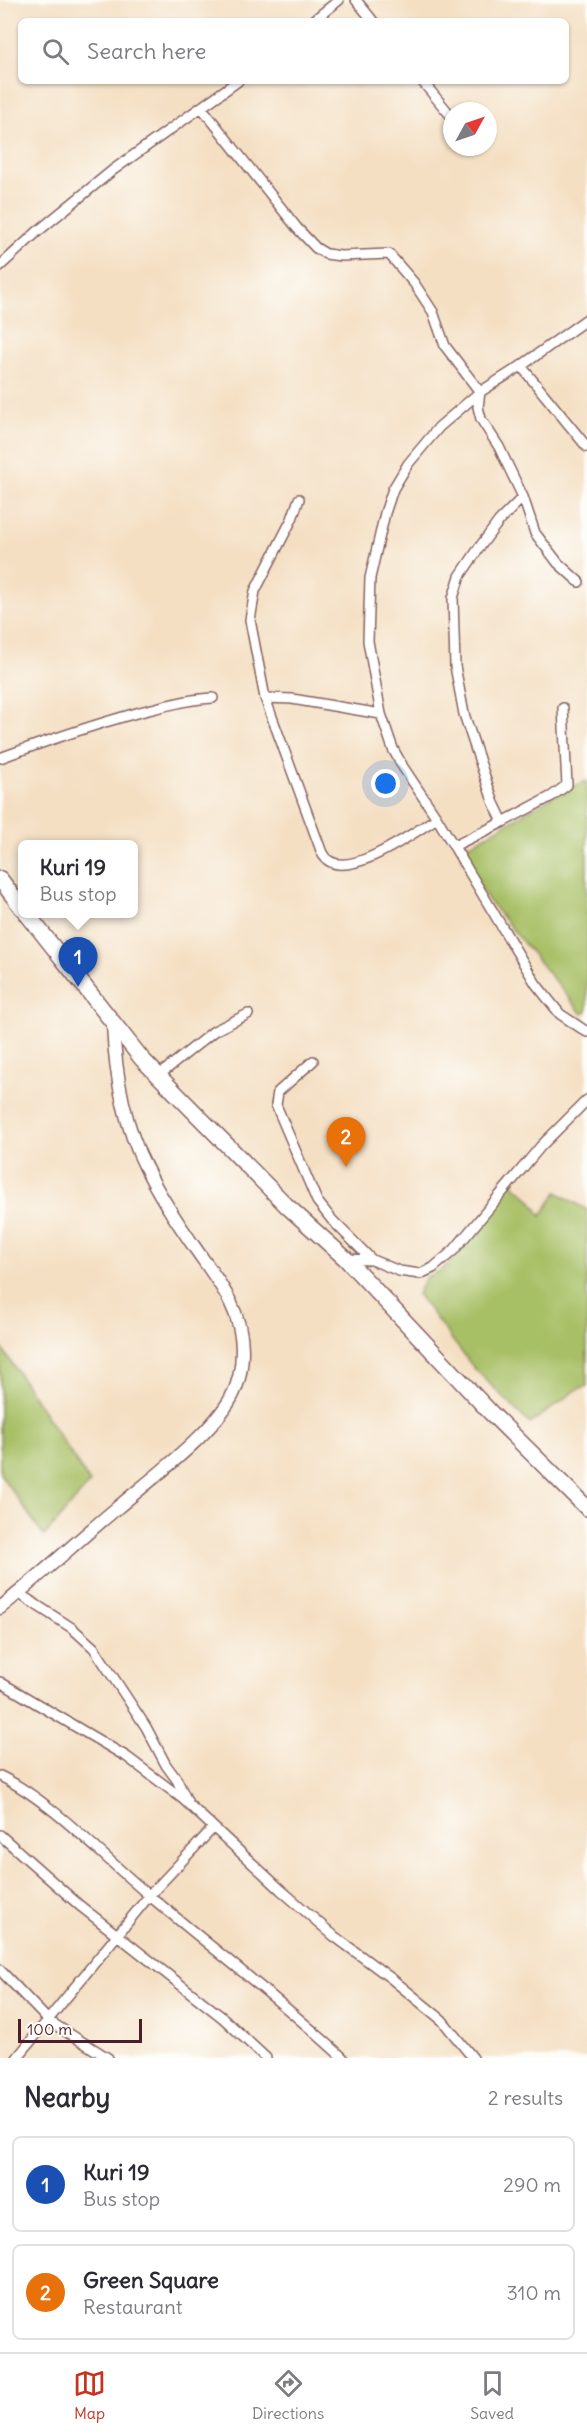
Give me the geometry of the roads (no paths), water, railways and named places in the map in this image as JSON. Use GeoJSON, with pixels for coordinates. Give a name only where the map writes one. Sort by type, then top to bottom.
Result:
{"type":"FeatureCollection","features":[{"type":"Feature","properties":{"kind":"highway"},"geometry":{"type":"LineString","coordinates":[[0,879],[18,903]]}},
{"type":"Feature","properties":{"kind":"highway"},"geometry":{"type":"LineString","coordinates":[[30,918],[158,1076],[287,1206],[346,1259],[491,1413],[587,1508]]}},
{"type":"Feature","properties":{"kind":"main road"},"geometry":{"type":"LineString","coordinates":[[0,1608],[204,1431],[232,1398],[239,1380],[242,1333],[229,1296],[172,1215],[136,1147],[114,1061],[113,1023]]}},
{"type":"Feature","properties":{"kind":"street"},"geometry":{"type":"LineString","coordinates":[[317,18],[339,0]]}},
{"type":"Feature","properties":{"kind":"street"},"geometry":{"type":"LineString","coordinates":[[356,0],[371,18]]}},
{"type":"Feature","properties":{"kind":"street"},"geometry":{"type":"LineString","coordinates":[[0,266],[112,170],[234,84]]}},
{"type":"Feature","properties":{"kind":"street"},"geometry":{"type":"LineString","coordinates":[[424,84],[443,106]]}},
{"type":"Feature","properties":{"kind":"street"},"geometry":{"type":"LineString","coordinates":[[202,108],[297,228],[316,248],[326,254],[368,256],[384,253],[393,258],[433,312],[442,338],[453,358],[480,392],[478,407],[481,419],[499,447],[523,497],[535,533],[546,549],[579,582]]}},
{"type":"Feature","properties":{"kind":"street"},"geometry":{"type":"LineString","coordinates":[[586,1030],[560,1014],[537,984],[398,758],[381,714],[368,641],[368,613],[370,578],[385,513],[393,489],[422,447],[439,427],[480,392],[521,366],[587,318]]}},
{"type":"Feature","properties":{"kind":"street"},"geometry":{"type":"LineString","coordinates":[[521,366],[587,447]]}},
{"type":"Feature","properties":{"kind":"street"},"geometry":{"type":"LineString","coordinates":[[503,822],[493,801],[464,714],[455,666],[453,598],[460,576],[479,548],[499,521],[523,497]]}},
{"type":"Feature","properties":{"kind":"street"},"geometry":{"type":"LineString","coordinates":[[299,499],[292,519],[255,591],[250,607],[250,620],[265,698],[303,807],[322,853],[329,861],[359,863],[437,818]]}},
{"type":"Feature","properties":{"kind":"street"},"geometry":{"type":"LineString","coordinates":[[0,758],[133,714],[190,699],[213,698]]}},
{"type":"Feature","properties":{"kind":"street"},"geometry":{"type":"LineString","coordinates":[[265,698],[292,699],[381,714]]}},
{"type":"Feature","properties":{"kind":"street"},"geometry":{"type":"LineString","coordinates":[[454,846],[503,822],[567,785],[563,708]]}},
{"type":"Feature","properties":{"kind":"street"},"geometry":{"type":"LineString","coordinates":[[158,1076],[214,1031],[248,1014]]}},
{"type":"Feature","properties":{"kind":"street"},"geometry":{"type":"LineString","coordinates":[[313,1061],[278,1092],[276,1105],[317,1201],[332,1220],[372,1260]]}},
{"type":"Feature","properties":{"kind":"street"},"geometry":{"type":"LineString","coordinates":[[346,1259],[372,1260],[399,1271],[420,1274],[444,1261],[541,1146],[587,1100]]}},
{"type":"Feature","properties":{"kind":"street"},"geometry":{"type":"LineString","coordinates":[[18,1593],[77,1632],[94,1648],[146,1727],[166,1765],[177,1780],[188,1804]]}},
{"type":"Feature","properties":{"kind":"street"},"geometry":{"type":"LineString","coordinates":[[0,1682],[127,1757],[188,1804],[334,1936],[442,2020],[473,2058]]}},
{"type":"Feature","properties":{"kind":"street"},"geometry":{"type":"LineString","coordinates":[[0,1776],[16,1784],[50,1809],[149,1896],[215,1948],[344,2058]]}},
{"type":"Feature","properties":{"kind":"street"},"geometry":{"type":"LineString","coordinates":[[17,2058],[149,1896],[213,1828]]}},
{"type":"Feature","properties":{"kind":"street"},"geometry":{"type":"LineString","coordinates":[[0,1835],[79,1905],[224,2018],[266,2058]]}},
{"type":"Feature","properties":{"kind":"street"},"geometry":{"type":"LineString","coordinates":[[0,1970],[49,2021],[108,2058]]}},
{"type":"Feature","properties":{"kind":"place","name":"Kuri 19"},"geometry":{"type":"Point","coordinates":[78,987]}},
{"type":"Feature","properties":{"kind":"place","name":"Green Square"},"geometry":{"type":"Point","coordinates":[346,1167]}}]}
